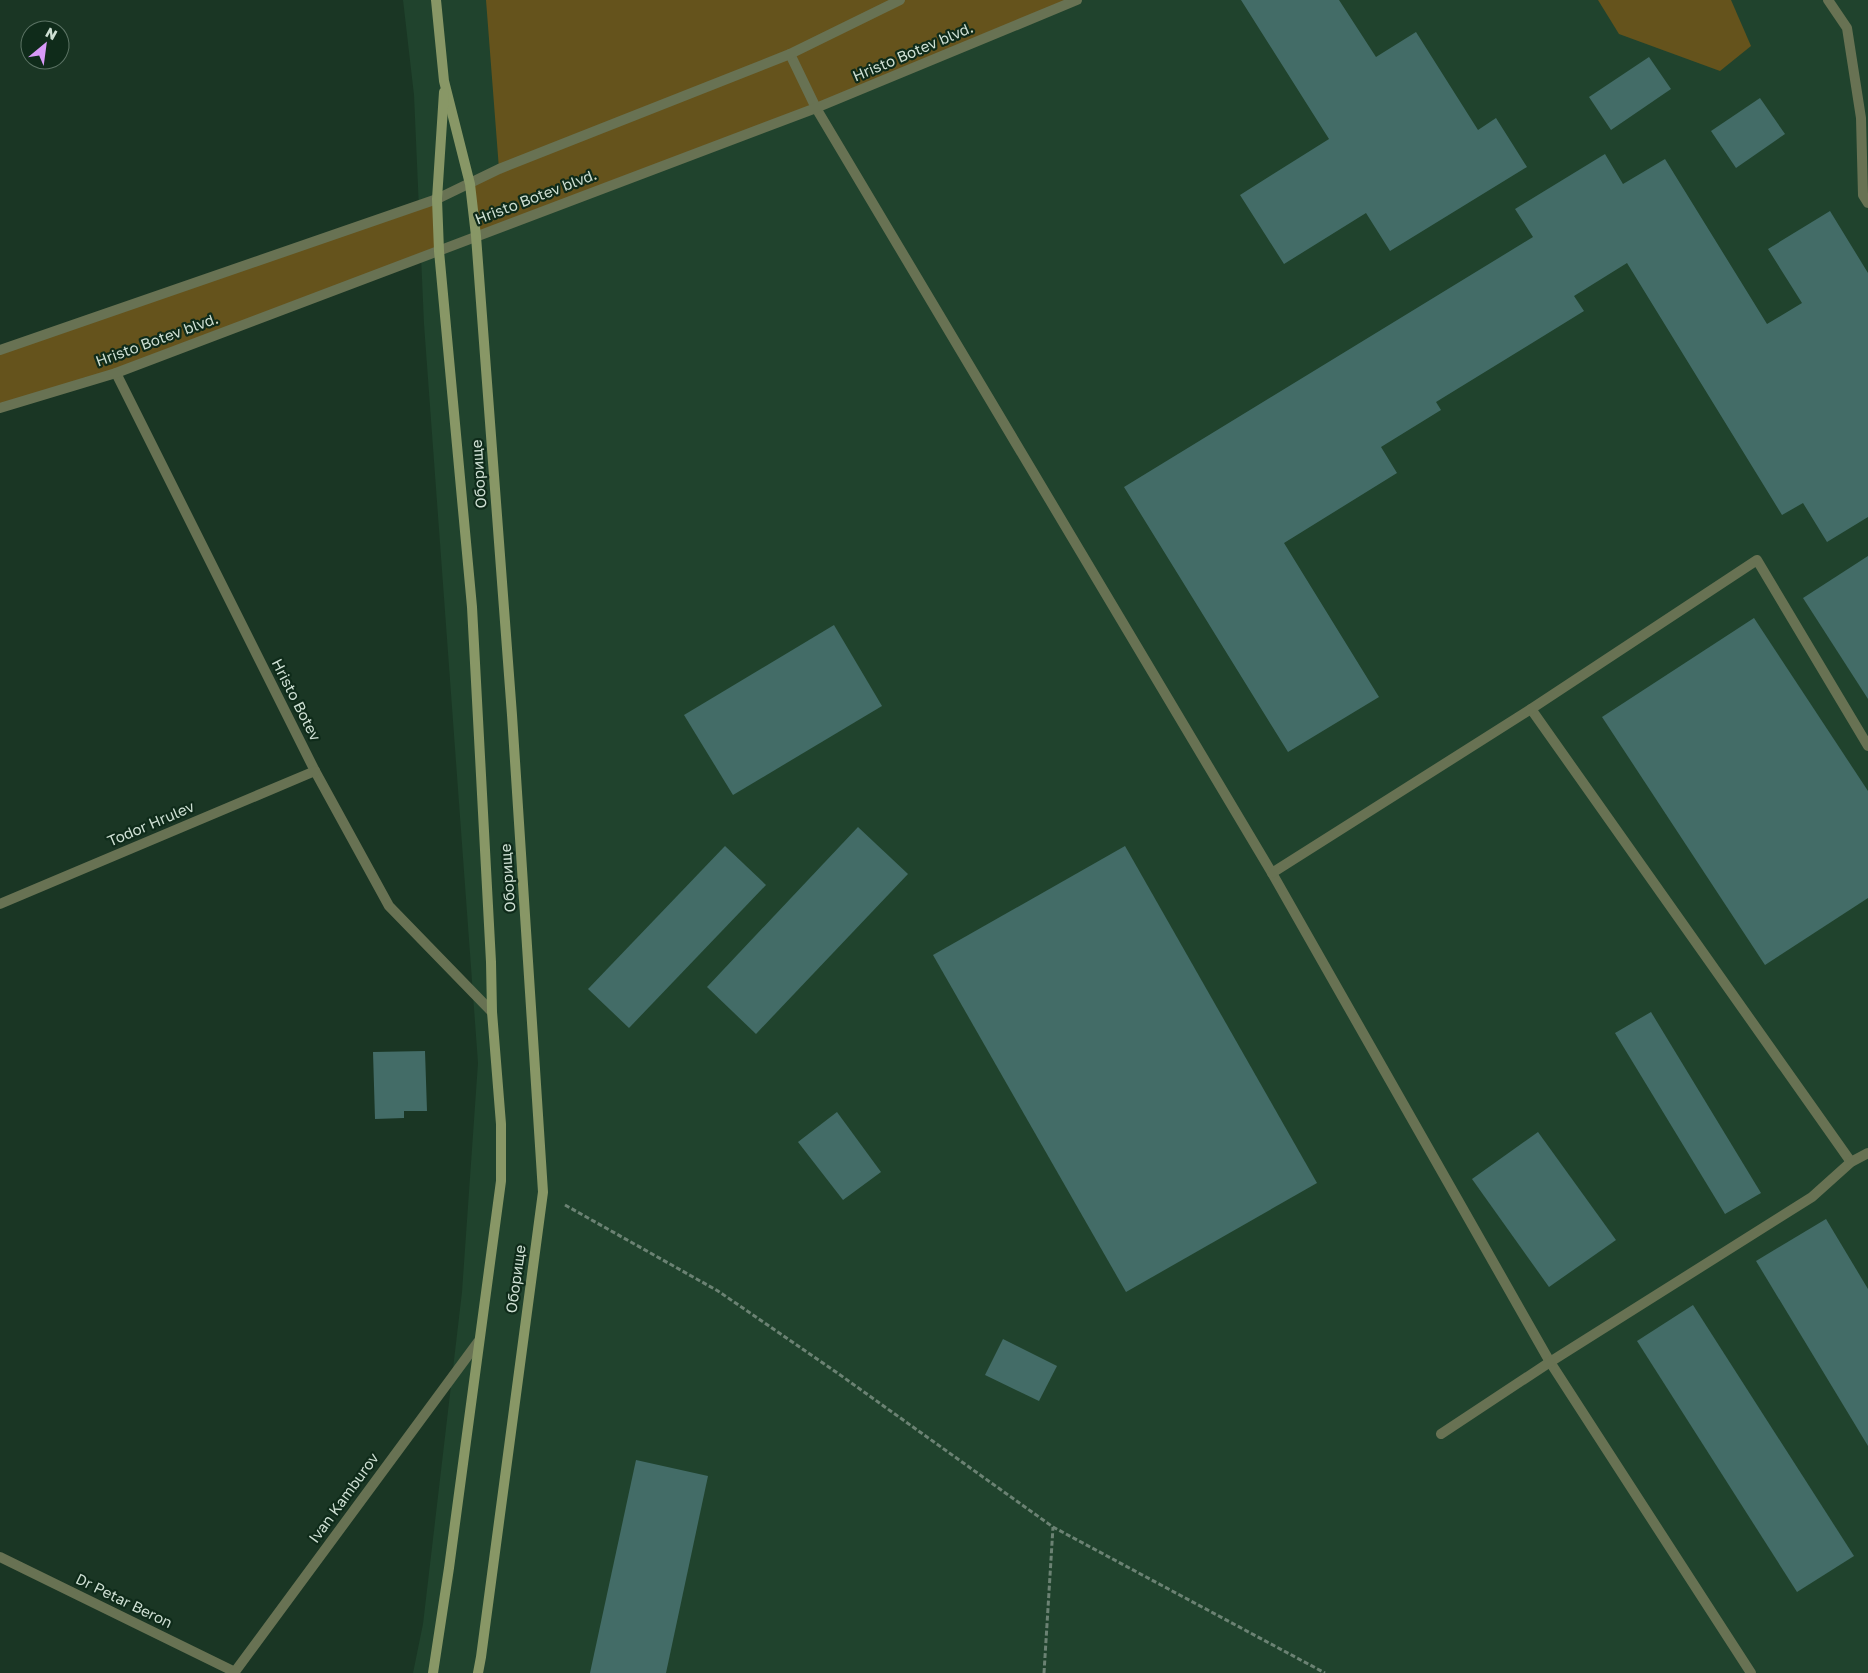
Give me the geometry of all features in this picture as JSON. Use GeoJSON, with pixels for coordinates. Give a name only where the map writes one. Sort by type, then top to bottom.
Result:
{"type":"FeatureCollection","features":[{"type":"Feature","properties":{"kind":"main road","name":"Оборище"},"geometry":{"type":"LineString","coordinates":[[436,0],[444,81],[470,184],[476,236],[512,715],[543,1192],[482,1657],[478,1673]]}},
{"type":"Feature","properties":{"kind":"main road","name":"Оборище"},"geometry":{"type":"LineString","coordinates":[[433,1673],[501,1181],[501,1124],[492,1012],[472,606],[439,251],[437,199],[444,81]]}},
{"type":"Feature","properties":{"kind":"street"},"geometry":{"type":"LineString","coordinates":[[0,350],[437,199],[499,169],[790,54],[900,0]]}},
{"type":"Feature","properties":{"kind":"street","name":"Hristo Botev blvd."},"geometry":{"type":"LineString","coordinates":[[0,408],[116,373],[439,251],[816,108],[1077,0]]}},
{"type":"Feature","properties":{"kind":"street"},"geometry":{"type":"LineString","coordinates":[[1828,0],[1847,28],[1861,118],[1865,164],[1863,196],[1868,203]]}},
{"type":"Feature","properties":{"kind":"street"},"geometry":{"type":"LineString","coordinates":[[790,54],[816,108],[1272,873],[1550,1362],[1751,1673]]}},
{"type":"Feature","properties":{"kind":"street","name":"Hristo Botev"},"geometry":{"type":"LineString","coordinates":[[116,373],[314,771],[389,906],[492,1012]]}},
{"type":"Feature","properties":{"kind":"street"},"geometry":{"type":"LineString","coordinates":[[1272,873],[1531,709],[1757,560],[1868,746]]}},
{"type":"Feature","properties":{"kind":"street"},"geometry":{"type":"LineString","coordinates":[[1531,709],[1851,1162]]}},
{"type":"Feature","properties":{"kind":"street","name":"Todor Hrulev"},"geometry":{"type":"LineString","coordinates":[[0,904],[314,771]]}},
{"type":"Feature","properties":{"kind":"street"},"geometry":{"type":"LineString","coordinates":[[1441,1434],[1550,1362],[1812,1198],[1851,1162],[1868,1153]]}},
{"type":"Feature","properties":{"kind":"street","name":"Ivan Kamburov"},"geometry":{"type":"LineString","coordinates":[[234,1672],[478,1342]]}},
{"type":"Feature","properties":{"kind":"street","name":"Dr Petar Beron"},"geometry":{"type":"LineString","coordinates":[[0,1557],[234,1672]]}},
{"type":"Feature","properties":{"kind":"path"},"geometry":{"type":"LineString","coordinates":[[543,1192],[718,1292],[836,1372],[1053,1527],[1325,1673]]}},
{"type":"Feature","properties":{"kind":"path"},"geometry":{"type":"LineString","coordinates":[[1044,1673],[1053,1527]]}},
{"type":"Feature","properties":{"kind":"shaded area"},"geometry":{"type":"Polygon","coordinates":[[[403,0],[1868,0],[1868,1673],[413,1673],[423,1624],[462,1292],[478,1063],[424,324],[414,95],[403,0]]]}},
{"type":"Feature","properties":{"kind":"shaded area"},"geometry":{"type":"Polygon","coordinates":[[[486,0],[1077,0],[816,108],[476,236],[470,184],[499,169],[486,0]]]}},
{"type":"Feature","properties":{"kind":"shaded area"},"geometry":{"type":"Polygon","coordinates":[[[1598,0],[1731,0],[1751,46],[1720,71],[1619,34],[1598,0]]]}},
{"type":"Feature","properties":{"kind":"shaded area"},"geometry":{"type":"Polygon","coordinates":[[[437,199],[439,251],[116,373],[0,408],[0,350],[437,199]]]}},
{"type":"Feature","properties":{"kind":"building"},"geometry":{"type":"Polygon","coordinates":[[[1241,0],[1339,0],[1376,57],[1416,32],[1478,130],[1496,118],[1527,167],[1390,251],[1366,213],[1284,264],[1240,195],[1329,139],[1241,0]]]}},
{"type":"Feature","properties":{"kind":"building"},"geometry":{"type":"Polygon","coordinates":[[[1649,57],[1671,89],[1611,130],[1589,97],[1649,57]]]}},
{"type":"Feature","properties":{"kind":"building"},"geometry":{"type":"Polygon","coordinates":[[[1760,98],[1785,134],[1736,168],[1711,131],[1760,98]]]}},
{"type":"Feature","properties":{"kind":"building"},"geometry":{"type":"Polygon","coordinates":[[[1605,154],[1623,184],[1665,159],[1767,324],[1802,303],[1768,249],[1830,211],[1868,273],[1868,517],[1827,542],[1803,503],[1782,515],[1627,263],[1574,296],[1584,311],[1436,402],[1441,410],[1381,447],[1397,473],[1284,543],[1379,697],[1288,752],[1124,487],[1533,237],[1515,209],[1605,154]]]}},
{"type":"Feature","properties":{"kind":"building"},"geometry":{"type":"Polygon","coordinates":[[[1868,556],[1868,699],[1803,598],[1868,556]]]}},
{"type":"Feature","properties":{"kind":"building"},"geometry":{"type":"Polygon","coordinates":[[[1754,618],[1868,791],[1868,898],[1765,965],[1602,717],[1754,618]]]}},
{"type":"Feature","properties":{"kind":"building"},"geometry":{"type":"Polygon","coordinates":[[[834,625],[882,706],[733,795],[684,715],[834,625]]]}},
{"type":"Feature","properties":{"kind":"building"},"geometry":{"type":"Polygon","coordinates":[[[858,827],[908,874],[756,1034],[707,987],[858,827]]]}},
{"type":"Feature","properties":{"kind":"building"},"geometry":{"type":"Polygon","coordinates":[[[725,846],[766,885],[629,1028],[588,989],[725,846]]]}},
{"type":"Feature","properties":{"kind":"building"},"geometry":{"type":"Polygon","coordinates":[[[1125,846],[1317,1183],[1126,1292],[933,955],[1125,846]]]}},
{"type":"Feature","properties":{"kind":"building"},"geometry":{"type":"Polygon","coordinates":[[[1651,1012],[1761,1193],[1725,1214],[1615,1033],[1651,1012]]]}},
{"type":"Feature","properties":{"kind":"building"},"geometry":{"type":"Polygon","coordinates":[[[425,1051],[427,1111],[404,1111],[404,1118],[375,1119],[373,1052],[425,1051]]]}},
{"type":"Feature","properties":{"kind":"building"},"geometry":{"type":"Polygon","coordinates":[[[837,1112],[881,1172],[843,1200],[798,1142],[837,1112]]]}},
{"type":"Feature","properties":{"kind":"building"},"geometry":{"type":"Polygon","coordinates":[[[1538,1132],[1616,1240],[1549,1287],[1472,1179],[1538,1132]]]}},
{"type":"Feature","properties":{"kind":"building"},"geometry":{"type":"Polygon","coordinates":[[[1826,1219],[1868,1289],[1868,1446],[1756,1261],[1826,1219]]]}},
{"type":"Feature","properties":{"kind":"building"},"geometry":{"type":"Polygon","coordinates":[[[1693,1305],[1854,1556],[1797,1592],[1637,1341],[1693,1305]]]}},
{"type":"Feature","properties":{"kind":"building"},"geometry":{"type":"Polygon","coordinates":[[[1003,1339],[1057,1366],[1039,1401],[985,1375],[1003,1339]]]}},
{"type":"Feature","properties":{"kind":"building"},"geometry":{"type":"Polygon","coordinates":[[[636,1460],[708,1476],[666,1673],[590,1673],[636,1460]]]}}]}
